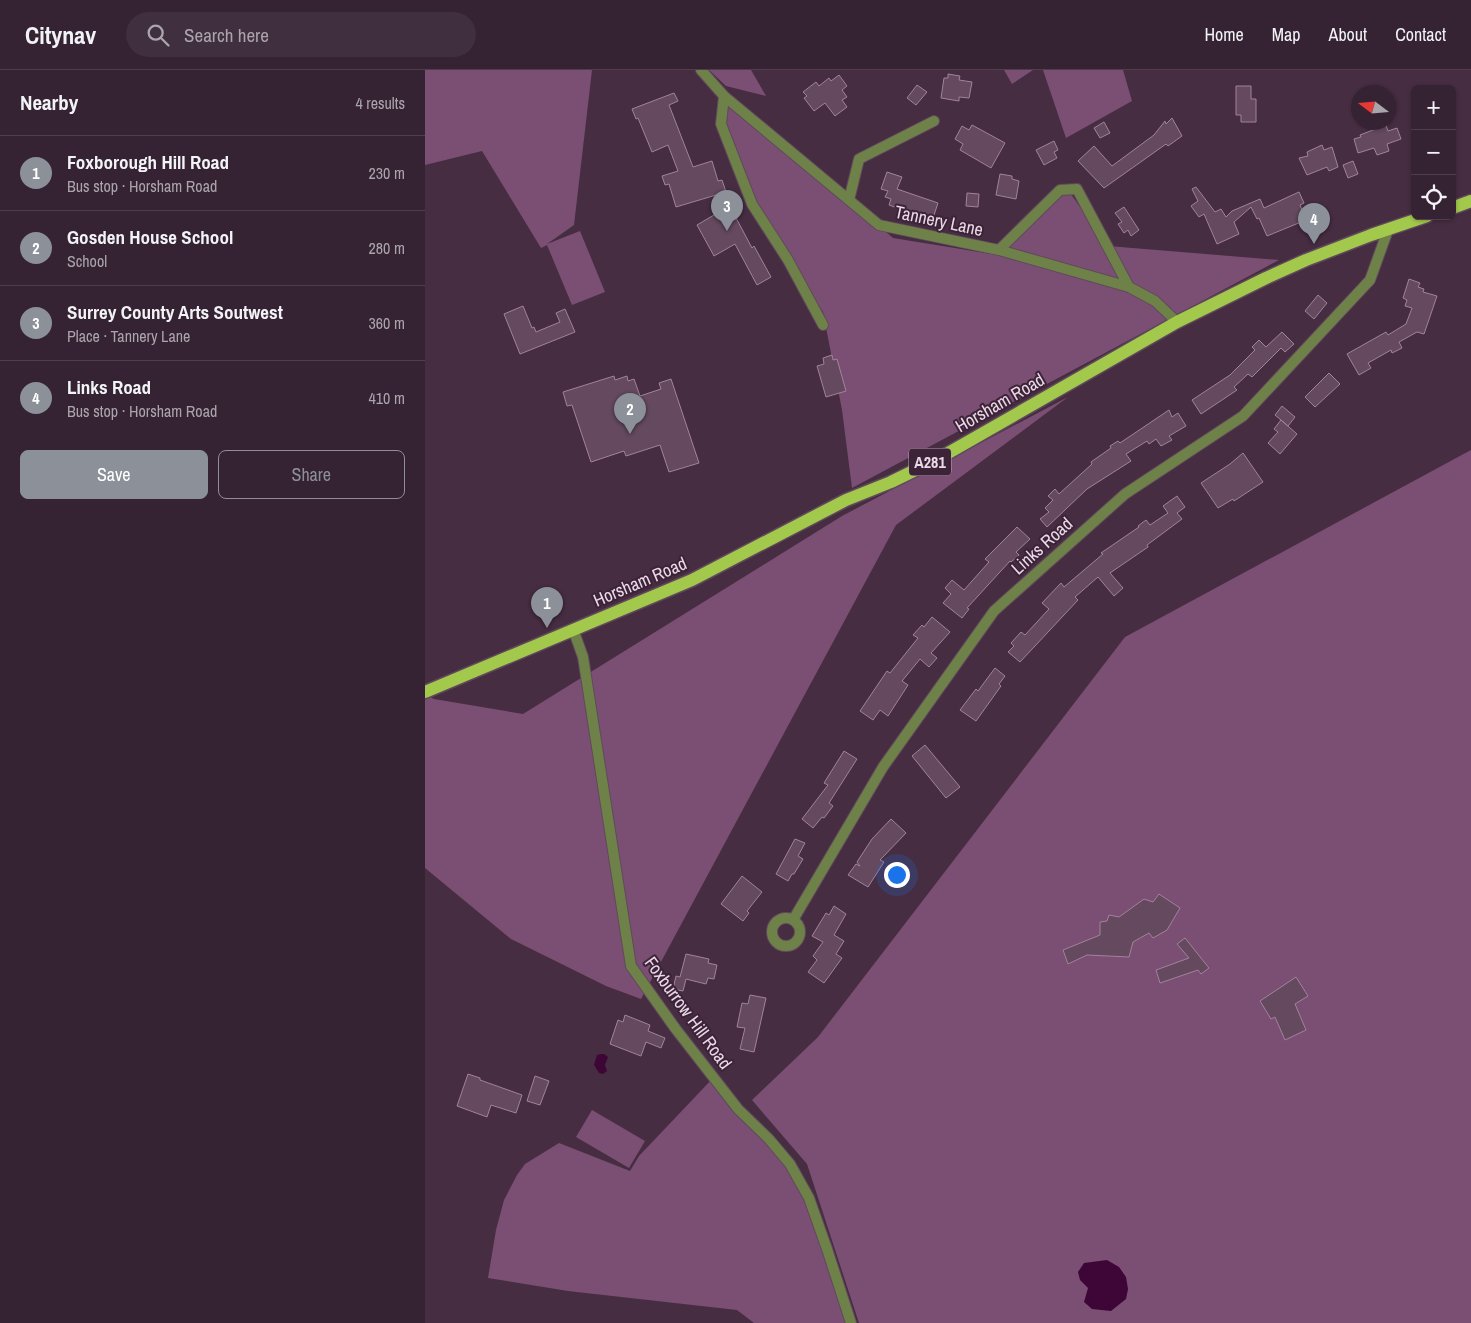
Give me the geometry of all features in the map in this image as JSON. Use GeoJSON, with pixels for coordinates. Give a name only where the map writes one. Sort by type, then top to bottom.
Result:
{"type":"FeatureCollection","features":[{"type":"Feature","properties":{"kind":"main road"},"geometry":{"type":"LineString","coordinates":[[1456,207],[1471,201]]}},
{"type":"Feature","properties":{"kind":"main road","name":"Horsham Road"},"geometry":{"type":"LineString","coordinates":[[425,692],[692,580],[846,500],[891,482],[936,460],[1177,322],[1306,260],[1416,220]]}},
{"type":"Feature","properties":{"kind":"street","name":"Tannery Lane"},"geometry":{"type":"LineString","coordinates":[[701,70],[724,96],[879,225],[999,250],[1129,287],[1155,301],[1177,322]]}},
{"type":"Feature","properties":{"kind":"street"},"geometry":{"type":"LineString","coordinates":[[724,96],[721,124],[752,204],[788,260],[823,325]]}},
{"type":"Feature","properties":{"kind":"street"},"geometry":{"type":"LineString","coordinates":[[849,200],[859,159],[934,121]]}},
{"type":"Feature","properties":{"kind":"street"},"geometry":{"type":"LineString","coordinates":[[999,250],[1060,190],[1077,189],[1129,287]]}},
{"type":"Feature","properties":{"kind":"street","name":"Links Road"},"geometry":{"type":"LineString","coordinates":[[793,920],[883,767],[994,611],[1125,494],[1243,416],[1370,280],[1388,230]]}},
{"type":"Feature","properties":{"kind":"street","name":"Foxburrow Hill Road"},"geometry":{"type":"LineString","coordinates":[[573,629],[583,657],[631,966],[675,1028],[738,1109],[769,1139],[790,1164],[809,1198],[851,1323]]}},
{"type":"Feature","properties":{"kind":"shaded area"},"geometry":{"type":"Polygon","coordinates":[[[425,70],[592,70],[574,225],[547,244],[580,231],[605,292],[572,305],[547,245],[541,248],[482,151],[425,165],[425,70]]]}},
{"type":"Feature","properties":{"kind":"shaded area"},"geometry":{"type":"Polygon","coordinates":[[[709,70],[751,70],[766,96],[726,86],[709,70]]]}},
{"type":"Feature","properties":{"kind":"shaded area"},"geometry":{"type":"Polygon","coordinates":[[[1004,70],[1033,70],[1012,84],[1004,70]]]}},
{"type":"Feature","properties":{"kind":"shaded area"},"geometry":{"type":"Polygon","coordinates":[[[1043,70],[1123,70],[1132,101],[1066,138],[1043,70]]]}},
{"type":"Feature","properties":{"kind":"shaded area"},"geometry":{"type":"Polygon","coordinates":[[[724,90],[893,238],[998,255],[1068,190],[1108,246],[1279,260],[852,488],[842,410],[823,312],[760,220],[716,124],[724,90]]]}},
{"type":"Feature","properties":{"kind":"shaded area"},"geometry":{"type":"Polygon","coordinates":[[[1068,397],[896,525],[641,999],[606,986],[511,939],[425,868],[425,694],[434,699],[523,714],[842,516],[1068,397]]]}},
{"type":"Feature","properties":{"kind":"shaded area"},"geometry":{"type":"Polygon","coordinates":[[[1471,450],[1471,1323],[859,1323],[807,1164],[752,1100],[818,1037],[1125,637],[1471,450]]]}},
{"type":"Feature","properties":{"kind":"shaded area"},"geometry":{"type":"Polygon","coordinates":[[[601,1054],[608,1057],[605,1065],[607,1071],[603,1074],[599,1073],[594,1065],[597,1055],[601,1054]]]}},
{"type":"Feature","properties":{"kind":"shaded area"},"geometry":{"type":"Polygon","coordinates":[[[714,1077],[777,1149],[809,1198],[851,1323],[754,1323],[737,1310],[568,1291],[488,1278],[496,1230],[504,1200],[525,1164],[559,1143],[630,1171],[639,1156],[714,1077]]]}},
{"type":"Feature","properties":{"kind":"shaded area"},"geometry":{"type":"Polygon","coordinates":[[[592,1110],[645,1141],[629,1168],[576,1137],[592,1110]]]}},
{"type":"Feature","properties":{"kind":"shaded area"},"geometry":{"type":"Polygon","coordinates":[[[1107,1260],[1119,1267],[1126,1277],[1128,1289],[1126,1299],[1111,1311],[1092,1309],[1084,1302],[1088,1288],[1080,1280],[1078,1272],[1084,1263],[1107,1260]]]}},
{"type":"Feature","properties":{"kind":"building"},"geometry":{"type":"Polygon","coordinates":[[[948,74],[960,76],[959,80],[972,82],[969,98],[959,97],[959,101],[941,98],[944,78],[948,78],[948,74]]]}},
{"type":"Feature","properties":{"kind":"building"},"geometry":{"type":"Polygon","coordinates":[[[839,75],[847,86],[842,90],[847,97],[842,100],[847,107],[835,116],[825,103],[814,111],[804,98],[807,96],[803,92],[816,82],[819,86],[829,78],[831,81],[839,75]]]}},
{"type":"Feature","properties":{"kind":"building"},"geometry":{"type":"Polygon","coordinates":[[[917,85],[927,92],[916,105],[907,98],[917,85]]]}},
{"type":"Feature","properties":{"kind":"building"},"geometry":{"type":"Polygon","coordinates":[[[1236,86],[1251,86],[1251,99],[1256,99],[1256,122],[1241,122],[1241,115],[1236,115],[1236,86]]]}},
{"type":"Feature","properties":{"kind":"building"},"geometry":{"type":"Polygon","coordinates":[[[674,93],[678,101],[669,105],[693,167],[712,161],[718,181],[722,180],[726,192],[676,207],[669,184],[665,185],[662,176],[678,171],[668,145],[652,152],[638,118],[636,119],[632,109],[674,93]]]}},
{"type":"Feature","properties":{"kind":"building"},"geometry":{"type":"Polygon","coordinates":[[[1172,118],[1182,136],[1168,146],[1166,144],[1104,188],[1078,161],[1094,146],[1112,166],[1154,135],[1165,121],[1166,124],[1172,118]]]}},
{"type":"Feature","properties":{"kind":"building"},"geometry":{"type":"Polygon","coordinates":[[[1104,122],[1110,133],[1100,138],[1094,128],[1104,122]]]}},
{"type":"Feature","properties":{"kind":"building"},"geometry":{"type":"Polygon","coordinates":[[[972,125],[1005,143],[991,168],[960,150],[963,144],[955,139],[962,126],[969,130],[972,125]]]}},
{"type":"Feature","properties":{"kind":"building"},"geometry":{"type":"Polygon","coordinates":[[[1397,128],[1401,139],[1387,144],[1389,151],[1377,155],[1374,148],[1358,153],[1354,139],[1361,137],[1360,135],[1373,130],[1388,131],[1396,130],[1397,128]]]}},
{"type":"Feature","properties":{"kind":"building"},"geometry":{"type":"Polygon","coordinates":[[[1054,141],[1058,150],[1054,152],[1057,158],[1044,165],[1036,150],[1054,141]]]}},
{"type":"Feature","properties":{"kind":"building"},"geometry":{"type":"Polygon","coordinates":[[[1322,145],[1324,150],[1332,147],[1338,167],[1329,171],[1327,167],[1307,175],[1299,158],[1308,156],[1307,152],[1322,145]]]}},
{"type":"Feature","properties":{"kind":"building"},"geometry":{"type":"Polygon","coordinates":[[[1353,161],[1358,174],[1348,178],[1343,165],[1353,161]]]}},
{"type":"Feature","properties":{"kind":"building"},"geometry":{"type":"Polygon","coordinates":[[[887,172],[902,177],[897,189],[938,203],[932,221],[889,205],[891,199],[885,197],[888,191],[881,189],[887,172]]]}},
{"type":"Feature","properties":{"kind":"building"},"geometry":{"type":"Polygon","coordinates":[[[1000,174],[1012,176],[1012,179],[1019,181],[1016,199],[996,195],[1000,174]]]}},
{"type":"Feature","properties":{"kind":"building"},"geometry":{"type":"Polygon","coordinates":[[[1196,187],[1215,212],[1221,209],[1226,217],[1232,211],[1260,199],[1264,208],[1299,192],[1304,203],[1300,205],[1306,220],[1267,236],[1259,218],[1257,219],[1251,207],[1234,222],[1239,234],[1217,244],[1204,214],[1199,217],[1191,206],[1198,201],[1192,189],[1196,187]]]}},
{"type":"Feature","properties":{"kind":"building"},"geometry":{"type":"Polygon","coordinates":[[[967,193],[979,194],[978,207],[966,206],[967,193]]]}},
{"type":"Feature","properties":{"kind":"building"},"geometry":{"type":"Polygon","coordinates":[[[731,205],[752,248],[754,246],[771,277],[757,285],[735,244],[714,256],[697,225],[731,205]]]}},
{"type":"Feature","properties":{"kind":"building"},"geometry":{"type":"Polygon","coordinates":[[[1124,207],[1139,230],[1131,236],[1128,230],[1124,233],[1118,224],[1122,222],[1115,213],[1124,207]]]}},
{"type":"Feature","properties":{"kind":"building"},"geometry":{"type":"Polygon","coordinates":[[[1409,279],[1420,283],[1418,287],[1424,289],[1423,292],[1437,296],[1424,334],[1417,332],[1399,342],[1402,348],[1392,353],[1391,350],[1368,363],[1371,368],[1359,375],[1347,354],[1386,332],[1388,335],[1406,324],[1412,308],[1405,306],[1407,300],[1403,298],[1409,279]]]}},
{"type":"Feature","properties":{"kind":"building"},"geometry":{"type":"Polygon","coordinates":[[[1318,295],[1327,303],[1314,319],[1305,311],[1318,295]]]}},
{"type":"Feature","properties":{"kind":"building"},"geometry":{"type":"Polygon","coordinates":[[[523,306],[532,328],[534,327],[536,332],[560,322],[556,313],[565,309],[575,332],[520,354],[504,314],[523,306]]]}},
{"type":"Feature","properties":{"kind":"building"},"geometry":{"type":"Polygon","coordinates":[[[1282,332],[1294,344],[1285,352],[1281,348],[1252,377],[1248,374],[1234,387],[1237,390],[1201,414],[1192,400],[1230,375],[1255,350],[1252,347],[1259,340],[1266,347],[1282,332]]]}},
{"type":"Feature","properties":{"kind":"building"},"geometry":{"type":"Polygon","coordinates":[[[832,355],[833,360],[837,359],[846,391],[826,397],[817,366],[824,364],[823,358],[832,355]]]}},
{"type":"Feature","properties":{"kind":"building"},"geometry":{"type":"Polygon","coordinates":[[[1329,373],[1340,384],[1315,407],[1305,397],[1329,373]]]}},
{"type":"Feature","properties":{"kind":"building"},"geometry":{"type":"Polygon","coordinates":[[[614,376],[615,380],[627,376],[628,381],[634,379],[640,396],[661,389],[659,383],[671,379],[699,463],[669,472],[660,445],[626,456],[624,451],[591,462],[572,405],[567,406],[563,392],[614,376]]]}},
{"type":"Feature","properties":{"kind":"building"},"geometry":{"type":"Polygon","coordinates":[[[1282,406],[1295,417],[1288,426],[1275,415],[1282,406]]]}},
{"type":"Feature","properties":{"kind":"building"},"geometry":{"type":"Polygon","coordinates":[[[1169,410],[1172,417],[1178,413],[1186,426],[1169,436],[1172,440],[1161,446],[1156,439],[1149,444],[1147,441],[1126,454],[1131,461],[1087,489],[1047,527],[1040,519],[1049,512],[1045,508],[1053,500],[1048,496],[1055,489],[1059,494],[1092,464],[1091,462],[1111,448],[1110,446],[1118,441],[1120,443],[1169,410]]]}},
{"type":"Feature","properties":{"kind":"building"},"geometry":{"type":"Polygon","coordinates":[[[1281,420],[1297,434],[1280,454],[1268,443],[1278,432],[1274,429],[1281,420]]]}},
{"type":"Feature","properties":{"kind":"building"},"geometry":{"type":"Polygon","coordinates":[[[1243,453],[1263,482],[1234,501],[1233,499],[1218,508],[1201,483],[1243,453]]]}},
{"type":"Feature","properties":{"kind":"building"},"geometry":{"type":"Polygon","coordinates":[[[1177,496],[1185,507],[1177,513],[1182,519],[1147,545],[1148,547],[1110,573],[1123,588],[1114,596],[1098,577],[1075,597],[1078,600],[1020,662],[1008,652],[1014,646],[1011,643],[1021,632],[1025,635],[1049,609],[1042,603],[1061,583],[1064,587],[1103,554],[1101,553],[1139,527],[1146,520],[1150,525],[1168,513],[1163,506],[1177,496]]]}},
{"type":"Feature","properties":{"kind":"building"},"geometry":{"type":"Polygon","coordinates":[[[1017,527],[1030,539],[1016,552],[1019,555],[1010,561],[967,608],[969,609],[962,618],[943,603],[951,594],[945,588],[952,580],[964,590],[989,562],[985,559],[1017,527]]]}},
{"type":"Feature","properties":{"kind":"building"},"geometry":{"type":"Polygon","coordinates":[[[932,617],[950,632],[931,653],[937,658],[929,667],[920,659],[902,681],[908,685],[888,716],[880,710],[873,720],[860,711],[887,671],[890,673],[918,638],[913,635],[922,625],[924,627],[932,617]]]}},
{"type":"Feature","properties":{"kind":"building"},"geometry":{"type":"Polygon","coordinates":[[[995,668],[1005,676],[999,684],[1001,686],[976,721],[960,710],[976,689],[978,691],[995,668]]]}},
{"type":"Feature","properties":{"kind":"building"},"geometry":{"type":"Polygon","coordinates":[[[925,745],[960,787],[946,798],[912,756],[925,745]]]}},
{"type":"Feature","properties":{"kind":"building"},"geometry":{"type":"Polygon","coordinates":[[[844,751],[857,759],[829,803],[833,806],[813,828],[802,819],[828,785],[824,783],[844,751]]]}},
{"type":"Feature","properties":{"kind":"building"},"geometry":{"type":"Polygon","coordinates":[[[891,819],[906,833],[880,860],[884,862],[868,887],[848,875],[856,864],[860,866],[857,862],[872,839],[891,819]]]}},
{"type":"Feature","properties":{"kind":"building"},"geometry":{"type":"Polygon","coordinates":[[[795,839],[805,843],[798,856],[803,859],[788,881],[776,874],[795,839]]]}},
{"type":"Feature","properties":{"kind":"building"},"geometry":{"type":"Polygon","coordinates":[[[742,876],[762,892],[747,911],[749,913],[743,921],[721,904],[742,876]]]}},
{"type":"Feature","properties":{"kind":"building"},"geometry":{"type":"Polygon","coordinates":[[[1159,894],[1180,908],[1167,930],[1153,938],[1149,933],[1133,942],[1129,957],[1087,955],[1068,964],[1063,950],[1100,935],[1100,922],[1107,921],[1109,915],[1119,917],[1144,899],[1153,902],[1159,894]]]}},
{"type":"Feature","properties":{"kind":"building"},"geometry":{"type":"Polygon","coordinates":[[[834,906],[846,914],[834,935],[844,941],[836,954],[842,958],[824,983],[808,972],[817,960],[813,956],[823,942],[812,936],[826,913],[829,915],[834,906]]]}},
{"type":"Feature","properties":{"kind":"building"},"geometry":{"type":"Polygon","coordinates":[[[1185,938],[1209,968],[1201,974],[1198,970],[1160,983],[1156,970],[1189,958],[1177,944],[1185,938]]]}},
{"type":"Feature","properties":{"kind":"building"},"geometry":{"type":"Polygon","coordinates":[[[686,954],[709,959],[708,963],[717,965],[714,979],[708,978],[706,984],[686,979],[683,991],[673,989],[676,976],[680,977],[686,954]]]}},
{"type":"Feature","properties":{"kind":"building"},"geometry":{"type":"Polygon","coordinates":[[[1296,977],[1308,996],[1295,1004],[1306,1030],[1285,1040],[1275,1017],[1271,1019],[1260,1001],[1296,977]]]}},
{"type":"Feature","properties":{"kind":"building"},"geometry":{"type":"Polygon","coordinates":[[[750,995],[766,998],[754,1052],[740,1049],[745,1028],[737,1027],[742,1003],[748,1004],[750,995]]]}},
{"type":"Feature","properties":{"kind":"building"},"geometry":{"type":"Polygon","coordinates":[[[625,1015],[650,1025],[648,1031],[665,1038],[661,1048],[646,1042],[641,1056],[610,1044],[618,1020],[623,1022],[625,1015]]]}},
{"type":"Feature","properties":{"kind":"building"},"geometry":{"type":"Polygon","coordinates":[[[468,1074],[522,1095],[516,1113],[491,1105],[487,1117],[457,1106],[468,1074]]]}},
{"type":"Feature","properties":{"kind":"building"},"geometry":{"type":"Polygon","coordinates":[[[535,1076],[549,1081],[540,1105],[527,1101],[535,1076]]]}},
{"type":"Feature","properties":{"kind":"place","name":"Surrey County Arts Soutwest"},"geometry":{"type":"Point","coordinates":[727,231]}},
{"type":"Feature","properties":{"kind":"place","name":"Links Road"},"geometry":{"type":"Point","coordinates":[1314,244]}},
{"type":"Feature","properties":{"kind":"place","name":"Gosden House School"},"geometry":{"type":"Point","coordinates":[630,434]}},
{"type":"Feature","properties":{"kind":"place","name":"Foxborough Hill Road"},"geometry":{"type":"Point","coordinates":[547,628]}}]}
